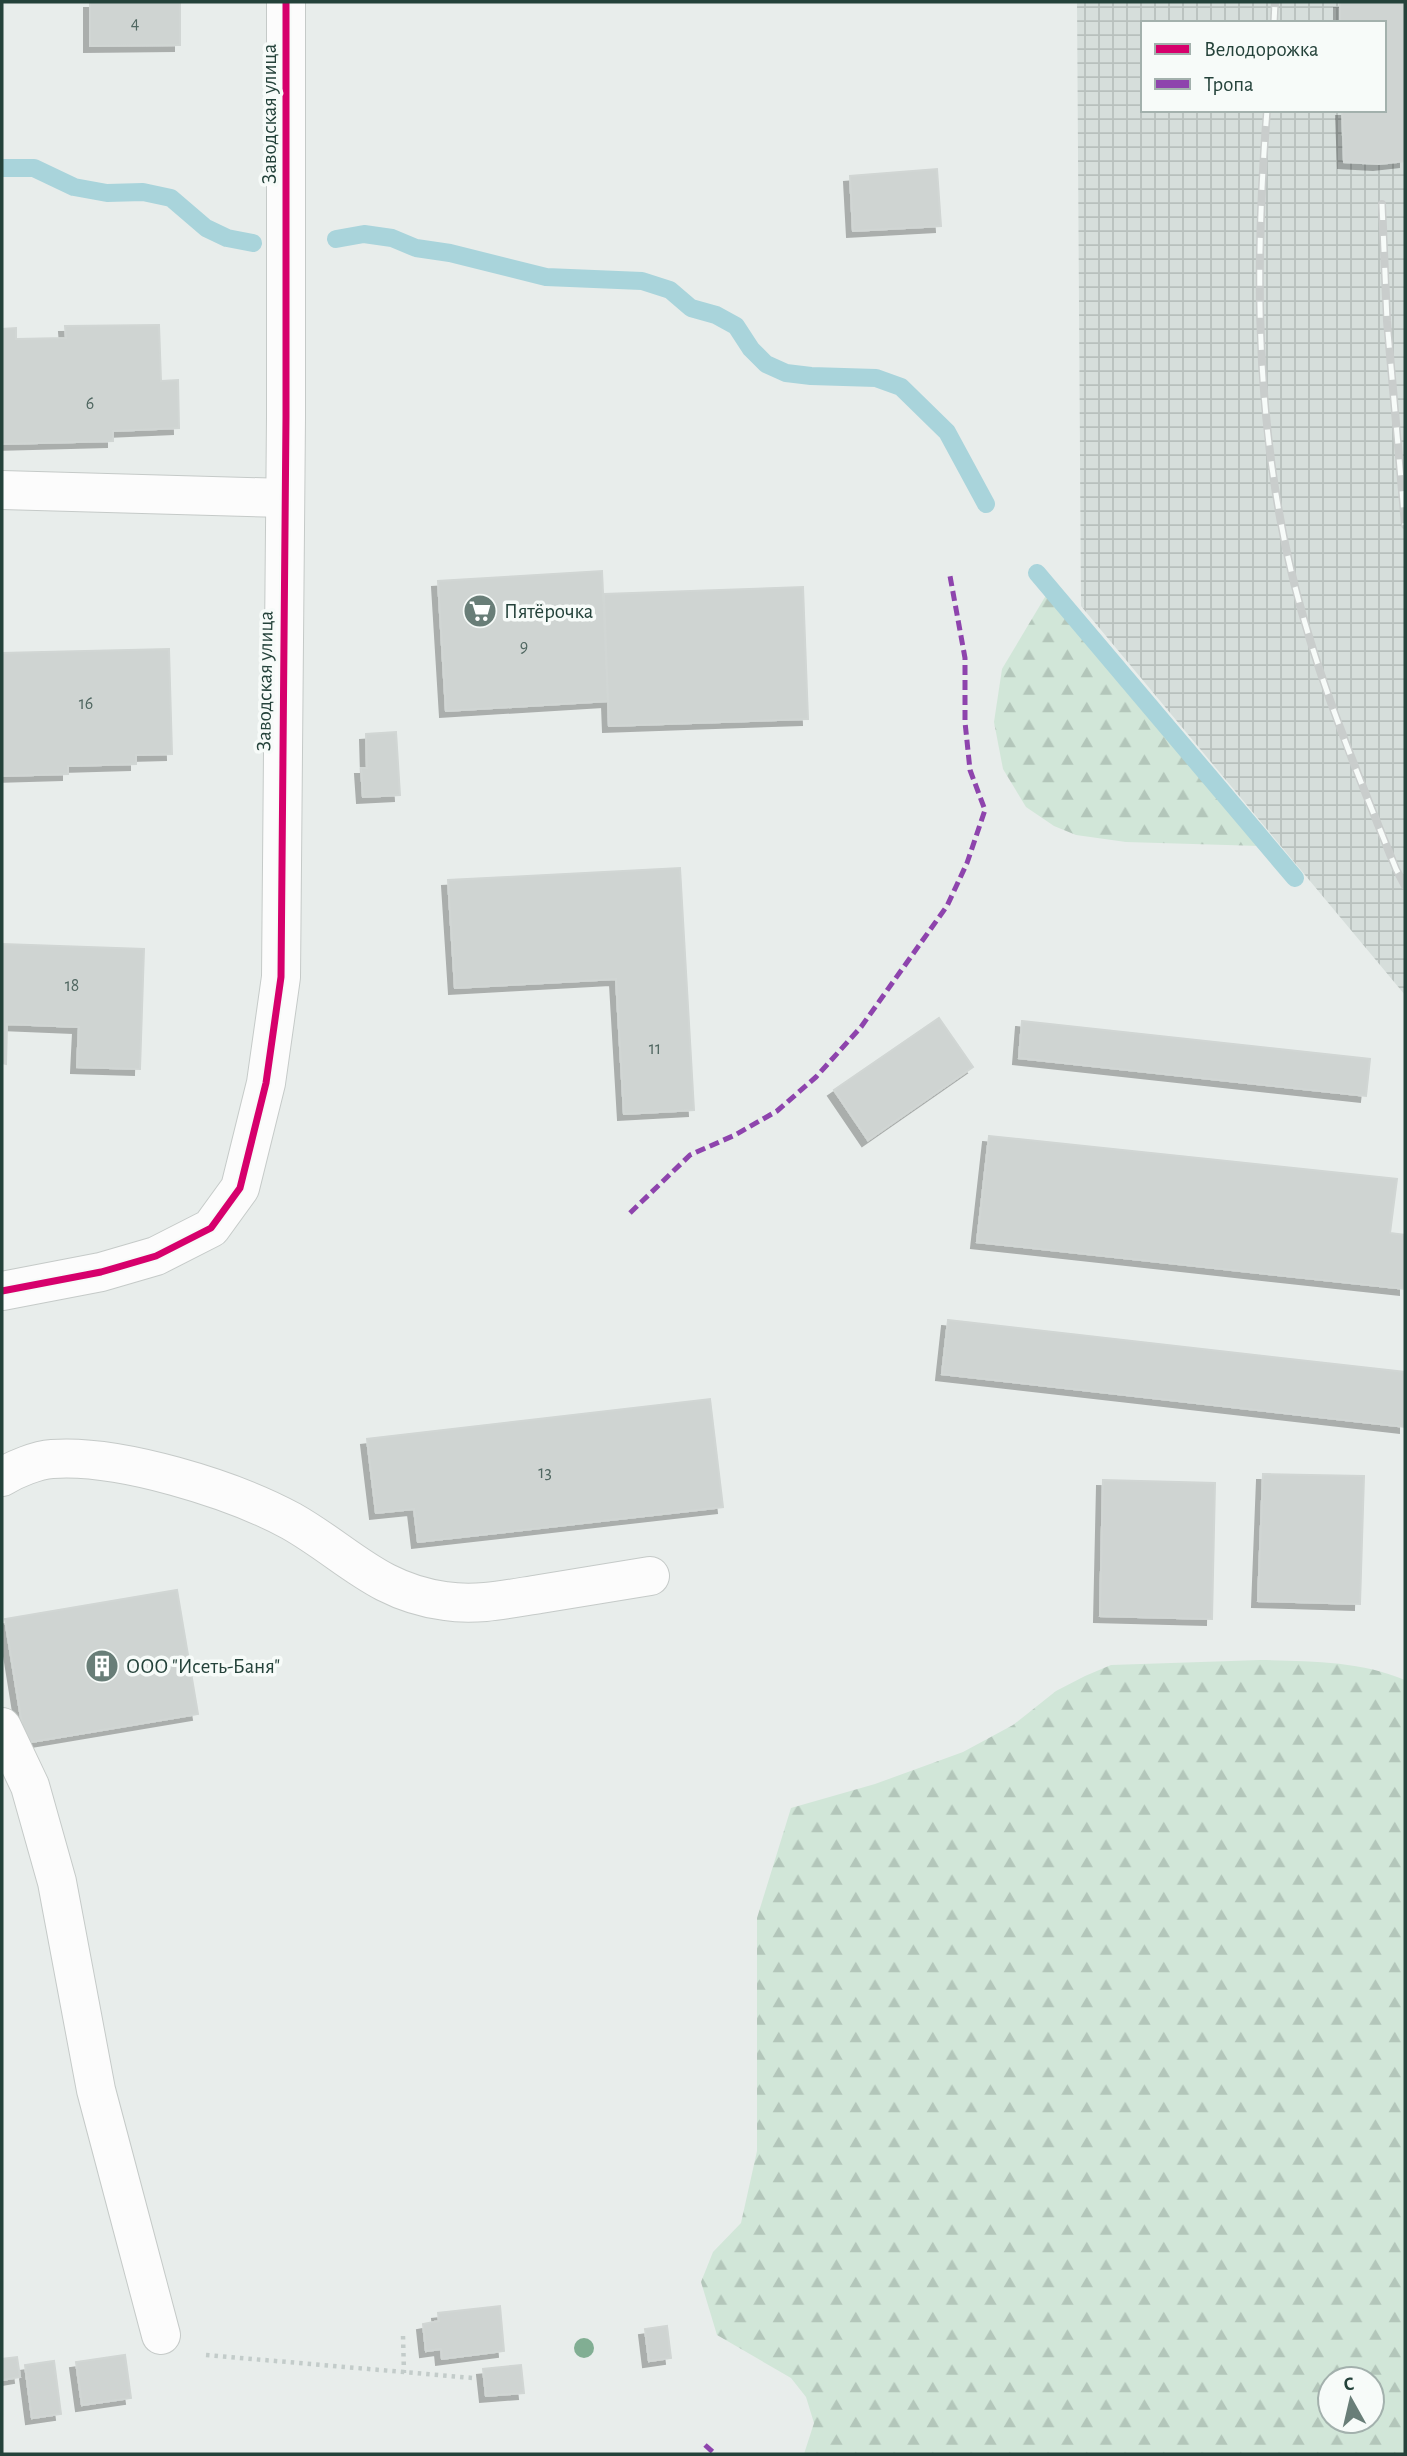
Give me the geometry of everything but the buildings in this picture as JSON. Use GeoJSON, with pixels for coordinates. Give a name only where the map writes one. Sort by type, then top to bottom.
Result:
{"type":"FeatureCollection","features":[{"type":"Feature","properties":{"kind":"street","name":"Заводская улица"},"geometry":{"type":"LineString","coordinates":[[2,1290],[101,1272],[156,1256],[211,1228],[240,1188],[267,1083],[281,977],[286,2]]}},
{"type":"Feature","properties":{"kind":"street"},"geometry":{"type":"LineString","coordinates":[[2,490],[285,498]]}},
{"type":"Feature","properties":{"kind":"street"},"geometry":{"type":"LineString","coordinates":[[2,1476],[48,1459],[90,1458],[155,1472],[224,1492],[291,1521],[369,1574],[403,1591],[445,1601],[484,1603],[650,1576]]}},
{"type":"Feature","properties":{"kind":"street"},"geometry":{"type":"LineString","coordinates":[[2,1727],[30,1786],[57,1882],[96,2090],[161,2335]]}},
{"type":"Feature","properties":{"kind":"path"},"geometry":{"type":"LineString","coordinates":[[161,2335],[175,2347],[206,2355],[473,2378]]}},
{"type":"Feature","properties":{"kind":"path"},"geometry":{"type":"LineString","coordinates":[[403,2336],[404,2372]]}},
{"type":"Feature","properties":{"kind":"shaded area"},"geometry":{"type":"Polygon","coordinates":[[[1077,2],[1405,2],[1405,995],[1081,606],[1077,2]]]}},
{"type":"Feature","properties":{"kind":"green space"},"geometry":{"type":"Polygon","coordinates":[[[1048,592],[1260,846],[1126,842],[1076,835],[1054,826],[1026,807],[1003,769],[994,722],[1002,669],[1048,592]]]}},
{"type":"Feature","properties":{"kind":"green space"},"geometry":{"type":"Polygon","coordinates":[[[1261,1660],[1353,1666],[1405,1680],[1405,2454],[804,2454],[814,2423],[806,2397],[791,2378],[717,2335],[701,2282],[713,2252],[741,2223],[757,2151],[757,1918],[791,1808],[875,1784],[963,1752],[1013,1725],[1056,1691],[1111,1665],[1261,1660]]]}},
{"type":"Feature","properties":{"kind":"waterway"},"geometry":{"type":"LineString","coordinates":[[2,168],[34,168],[74,187],[107,193],[143,192],[171,198],[206,228],[227,238],[253,243]]}},
{"type":"Feature","properties":{"kind":"waterway"},"geometry":{"type":"LineString","coordinates":[[336,239],[364,234],[392,238],[416,248],[450,253],[546,277],[642,281],[670,290],[691,308],[716,315],[736,326],[751,349],[766,364],[786,373],[876,378],[901,387],[947,432],[986,504]]}},
{"type":"Feature","properties":{"kind":"waterway"},"geometry":{"type":"LineString","coordinates":[[1037,573],[1295,878]]}},
{"type":"Feature","properties":{"kind":"railway"},"geometry":{"type":"LineString","coordinates":[[1274,21],[1275,2]]}},
{"type":"Feature","properties":{"kind":"railway"},"geometry":{"type":"LineString","coordinates":[[1267,112],[1261,215],[1260,319],[1267,423],[1282,528],[1291,572],[1330,701],[1405,886]]}},
{"type":"Feature","properties":{"kind":"railway"},"geometry":{"type":"LineString","coordinates":[[1382,204],[1387,321],[1405,525]]}},
{"type":"Feature","properties":{"kind":"marked path"},"geometry":{"type":"LineString","coordinates":[[630,1213],[690,1155],[735,1135],[777,1111],[816,1077],[861,1027],[947,906],[967,863],[985,810],[970,770],[965,722],[965,658],[950,576]]}},
{"type":"Feature","properties":{"kind":"marked path"},"geometry":{"type":"LineString","coordinates":[[705,2445],[715,2454]]}},
{"type":"Feature","properties":{"kind":"cycle path"},"geometry":{"type":"LineString","coordinates":[[2,1291],[101,1272],[156,1256],[211,1228],[240,1188],[266,1083],[281,977],[286,417],[286,2]]}},
{"type":"Feature","properties":{"kind":"place","name":"Пятёрочка"},"geometry":{"type":"Point","coordinates":[480,611]}},
{"type":"Feature","properties":{"kind":"place","name":"ООО \"Исеть-Баня\""},"geometry":{"type":"Point","coordinates":[102,1666]}}]}
